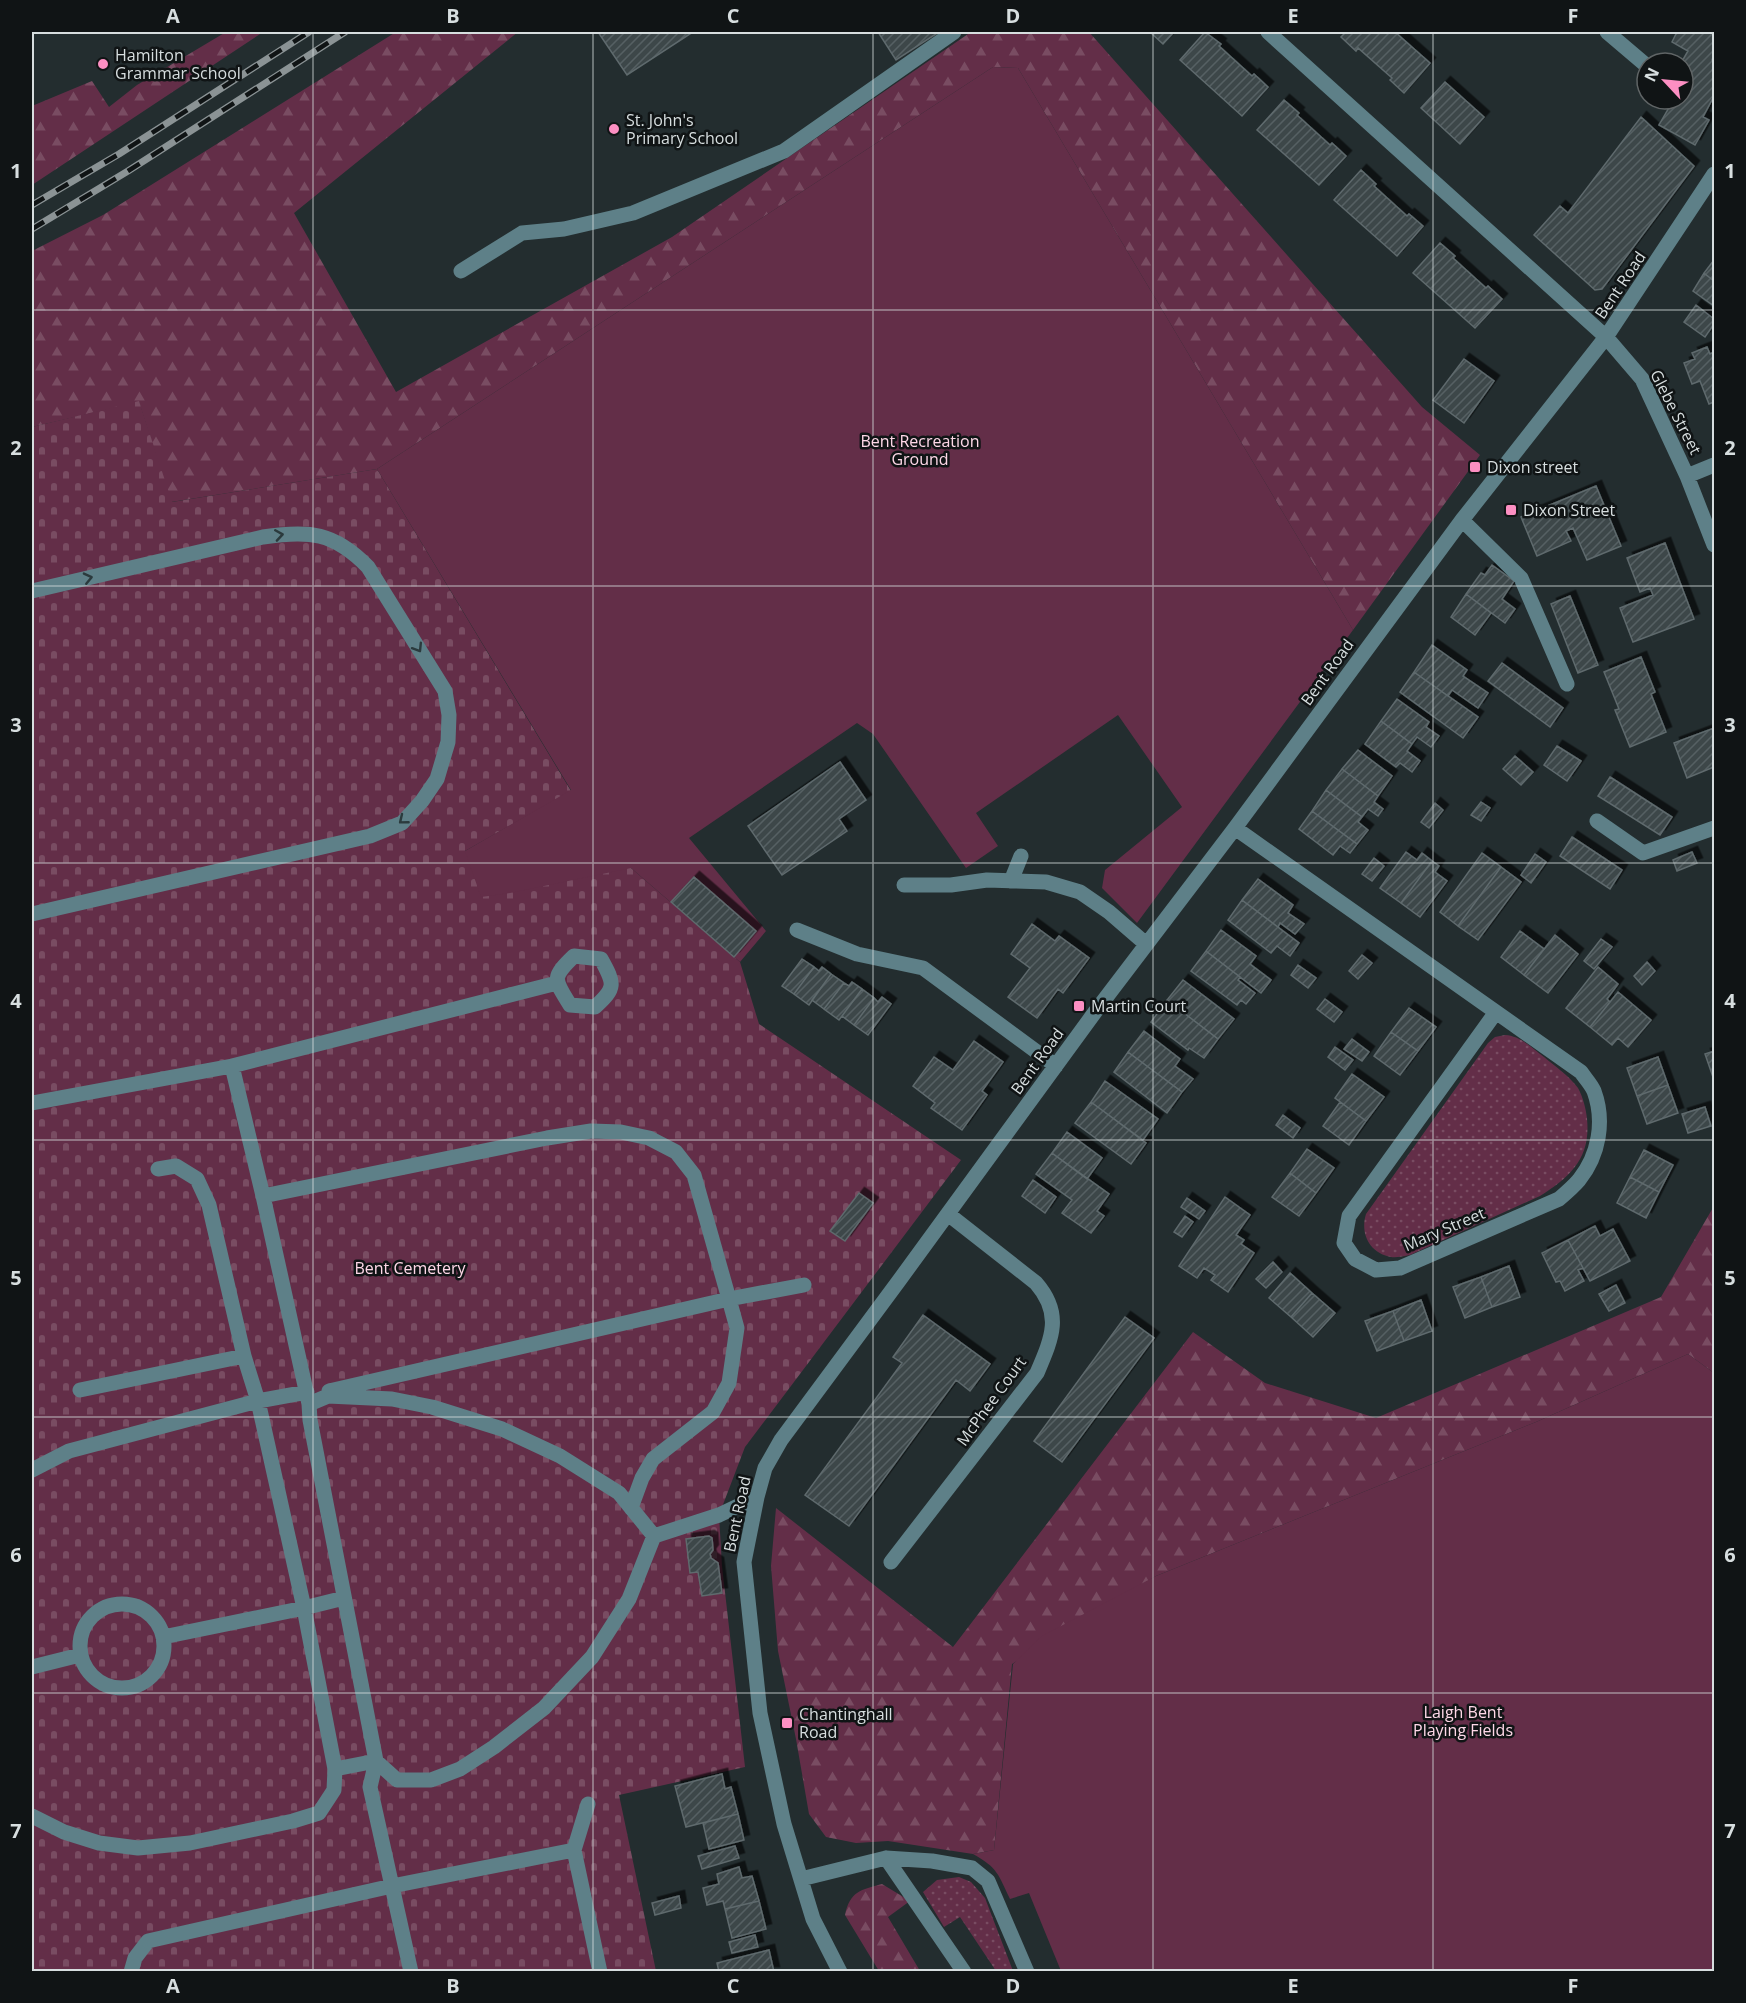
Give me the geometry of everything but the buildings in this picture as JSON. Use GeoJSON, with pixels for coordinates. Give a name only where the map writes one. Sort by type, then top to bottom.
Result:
{"type":"FeatureCollection","features":[{"type":"Feature","properties":{"kind":"street"},"geometry":{"type":"LineString","coordinates":[[461,271],[522,233],[564,229],[633,213],[784,151],[954,32]]}},
{"type":"Feature","properties":{"kind":"street"},"geometry":{"type":"LineString","coordinates":[[1268,32],[1606,338]]}},
{"type":"Feature","properties":{"kind":"street"},"geometry":{"type":"LineString","coordinates":[[1607,32],[1635,56]]}},
{"type":"Feature","properties":{"kind":"street","name":"Bent Road"},"geometry":{"type":"LineString","coordinates":[[840,1971],[813,1919],[784,1824],[760,1713],[744,1562],[765,1468],[781,1440],[1146,944],[1235,828],[1462,520],[1606,338],[1714,174]]}},
{"type":"Feature","properties":{"kind":"street","name":"Glebe Street"},"geometry":{"type":"LineString","coordinates":[[1606,338],[1642,379],[1687,476],[1714,544]]}},
{"type":"Feature","properties":{"kind":"street"},"geometry":{"type":"LineString","coordinates":[[1687,476],[1714,465]]}},
{"type":"Feature","properties":{"kind":"street"},"geometry":{"type":"LineString","coordinates":[[1462,520],[1521,578],[1567,684]]}},
{"type":"Feature","properties":{"kind":"street"},"geometry":{"type":"LineString","coordinates":[[32,591],[263,537],[294,532],[312,534],[338,543],[354,552],[368,567],[445,691],[449,716],[448,742],[438,779],[402,824],[370,836],[32,914]]}},
{"type":"Feature","properties":{"kind":"street"},"geometry":{"type":"LineString","coordinates":[[1597,821],[1643,853],[1714,828]]}},
{"type":"Feature","properties":{"kind":"street","name":"Mary Street"},"geometry":{"type":"LineString","coordinates":[[1235,828],[1496,1012],[1581,1072],[1593,1089],[1599,1109],[1599,1138],[1592,1160],[1580,1179],[1559,1199],[1400,1268],[1376,1270],[1354,1259],[1344,1243],[1349,1216],[1496,1012]]}},
{"type":"Feature","properties":{"kind":"street"},"geometry":{"type":"LineString","coordinates":[[1011,881],[1021,856]]}},
{"type":"Feature","properties":{"kind":"street"},"geometry":{"type":"LineString","coordinates":[[904,885],[951,885],[987,880],[1068,882],[1109,912],[1146,944]]}},
{"type":"Feature","properties":{"kind":"street"},"geometry":{"type":"LineString","coordinates":[[797,930],[856,954],[923,968],[1056,1066]]}},
{"type":"Feature","properties":{"kind":"street"},"geometry":{"type":"LineString","coordinates":[[32,1103],[232,1066],[557,983]]}},
{"type":"Feature","properties":{"kind":"street"},"geometry":{"type":"LineString","coordinates":[[232,1066],[308,1398],[310,1420],[376,1761],[370,1787],[411,1971]]}},
{"type":"Feature","properties":{"kind":"street"},"geometry":{"type":"LineString","coordinates":[[262,1196],[591,1131],[621,1132],[649,1138],[676,1152],[694,1175],[737,1328],[729,1383],[713,1412],[653,1459],[642,1478],[631,1508]]}},
{"type":"Feature","properties":{"kind":"street"},"geometry":{"type":"LineString","coordinates":[[32,1816],[64,1833],[99,1843],[138,1848],[190,1844],[319,1813],[334,1791],[335,1769],[304,1608],[258,1401],[244,1356],[209,1205],[197,1179],[176,1166],[158,1169]]}},
{"type":"Feature","properties":{"kind":"street","name":"McPhee Court"},"geometry":{"type":"LineString","coordinates":[[891,1562],[1037,1372],[1048,1348],[1052,1332],[1053,1312],[1047,1296],[1036,1283],[948,1214]]}},
{"type":"Feature","properties":{"kind":"street"},"geometry":{"type":"LineString","coordinates":[[328,1396],[329,1391],[729,1299],[804,1285]]}},
{"type":"Feature","properties":{"kind":"street"},"geometry":{"type":"LineString","coordinates":[[80,1390],[244,1356]]}},
{"type":"Feature","properties":{"kind":"street"},"geometry":{"type":"LineString","coordinates":[[32,1470],[69,1450],[258,1401],[328,1396],[392,1399],[432,1407],[502,1429],[560,1456],[620,1493],[654,1536]]}},
{"type":"Feature","properties":{"kind":"street"},"geometry":{"type":"LineString","coordinates":[[654,1536],[719,1515],[757,1497]]}},
{"type":"Feature","properties":{"kind":"street"},"geometry":{"type":"LineString","coordinates":[[376,1761],[397,1780],[431,1780],[460,1769],[536,1714],[592,1657],[629,1599],[654,1536]]}},
{"type":"Feature","properties":{"kind":"street"},"geometry":{"type":"LineString","coordinates":[[163,1637],[344,1598]]}},
{"type":"Feature","properties":{"kind":"street"},"geometry":{"type":"LineString","coordinates":[[123,1604],[141,1608],[155,1620],[163,1637],[163,1656],[154,1673],[139,1685],[121,1689],[102,1684],[88,1672],[80,1655],[81,1636],[89,1619],[104,1607],[113,1605],[123,1604]]}},
{"type":"Feature","properties":{"kind":"street"},"geometry":{"type":"LineString","coordinates":[[32,1667],[80,1655]]}},
{"type":"Feature","properties":{"kind":"street"},"geometry":{"type":"LineString","coordinates":[[335,1769],[376,1761]]}},
{"type":"Feature","properties":{"kind":"street"},"geometry":{"type":"LineString","coordinates":[[588,1804],[574,1850],[600,1971]]}},
{"type":"Feature","properties":{"kind":"street"},"geometry":{"type":"LineString","coordinates":[[131,1971],[135,1958],[148,1941],[392,1886],[574,1850]]}},
{"type":"Feature","properties":{"kind":"street"},"geometry":{"type":"LineString","coordinates":[[801,1879],[886,1858],[932,1861],[972,1868],[988,1881],[1028,1971]]}},
{"type":"Feature","properties":{"kind":"street"},"geometry":{"type":"LineString","coordinates":[[886,1858],[964,1971]]}},
{"type":"Feature","properties":{"kind":"green space"},"geometry":{"type":"Polygon","coordinates":[[[226,32],[263,32],[32,185],[32,106],[92,81],[109,107],[137,85],[226,32]]]}},
{"type":"Feature","properties":{"kind":"green space"},"geometry":{"type":"Polygon","coordinates":[[[396,32],[518,32],[294,213],[396,392],[672,237],[971,32],[1089,32],[1422,407],[1480,455],[1353,630],[1018,68],[993,67],[377,469],[171,502],[139,402],[32,427],[32,251],[103,215],[396,32]]]}},
{"type":"Feature","properties":{"kind":"green space","name":"Bent Recreation Ground"},"geometry":{"type":"Polygon","coordinates":[[[993,67],[1018,68],[1353,630],[1137,923],[1102,888],[1105,870],[1182,807],[1118,715],[976,813],[998,846],[966,868],[873,734],[857,723],[689,838],[766,931],[740,962],[631,868],[481,897],[465,851],[571,790],[377,469],[993,67]]]}},
{"type":"Feature","properties":{"kind":"green space","name":"Bent Cemetery"},"geometry":{"type":"Polygon","coordinates":[[[139,401],[172,502],[377,469],[571,791],[465,851],[631,868],[740,962],[759,1024],[961,1160],[745,1447],[719,1515],[722,1566],[745,1767],[619,1795],[656,1971],[32,1971],[32,427],[139,401]]]}},
{"type":"Feature","properties":{"kind":"green space"},"geometry":{"type":"Polygon","coordinates":[[[1505,1035],[1526,1043],[1562,1071],[1578,1088],[1585,1107],[1587,1132],[1586,1144],[1577,1165],[1561,1181],[1540,1196],[1410,1255],[1393,1257],[1383,1255],[1372,1247],[1365,1235],[1366,1214],[1488,1043],[1495,1037],[1505,1035]]]}},
{"type":"Feature","properties":{"kind":"green space"},"geometry":{"type":"Polygon","coordinates":[[[1714,1206],[1714,1373],[1688,1354],[1536,1422],[1156,1576],[1012,1664],[994,1850],[973,1854],[888,1841],[856,1843],[826,1837],[809,1814],[778,1651],[771,1566],[776,1508],[953,1647],[1193,1332],[1265,1383],[1376,1418],[1661,1297],[1714,1206]]]}},
{"type":"Feature","properties":{"kind":"green space","name":"Laigh Bent Playing Fields"},"geometry":{"type":"Polygon","coordinates":[[[1688,1354],[1714,1373],[1714,1971],[1061,1971],[1029,1893],[1010,1899],[996,1872],[988,1863],[973,1854],[994,1850],[1013,1664],[1042,1636],[1156,1576],[1536,1422],[1688,1354]]]}},
{"type":"Feature","properties":{"kind":"green space"},"geometry":{"type":"Polygon","coordinates":[[[959,1877],[971,1882],[985,1898],[1013,1971],[996,1971],[960,1917],[944,1927],[923,1892],[937,1880],[959,1877]]]}},
{"type":"Feature","properties":{"kind":"green space"},"geometry":{"type":"Polygon","coordinates":[[[882,1884],[910,1901],[888,1917],[920,1971],[879,1971],[845,1915],[853,1896],[882,1884]]]}},
{"type":"Feature","properties":{"kind":"railway"},"geometry":{"type":"LineString","coordinates":[[32,205],[119,154],[309,32]]}},
{"type":"Feature","properties":{"kind":"railway"},"geometry":{"type":"LineString","coordinates":[[32,229],[128,171],[345,32]]}},
{"type":"Feature","properties":{"kind":"place","name":"Hamilton Grammar School"},"geometry":{"type":"Point","coordinates":[103,64]}},
{"type":"Feature","properties":{"kind":"place","name":"St. John's Primary School"},"geometry":{"type":"Point","coordinates":[614,129]}},
{"type":"Feature","properties":{"kind":"place","name":"Dixon street"},"geometry":{"type":"Point","coordinates":[1475,467]}},
{"type":"Feature","properties":{"kind":"place","name":"Dixon Street"},"geometry":{"type":"Point","coordinates":[1511,510]}},
{"type":"Feature","properties":{"kind":"place","name":"Martin Court"},"geometry":{"type":"Point","coordinates":[1079,1006]}},
{"type":"Feature","properties":{"kind":"place","name":"Chantinghall Road"},"geometry":{"type":"Point","coordinates":[787,1723]}}]}
